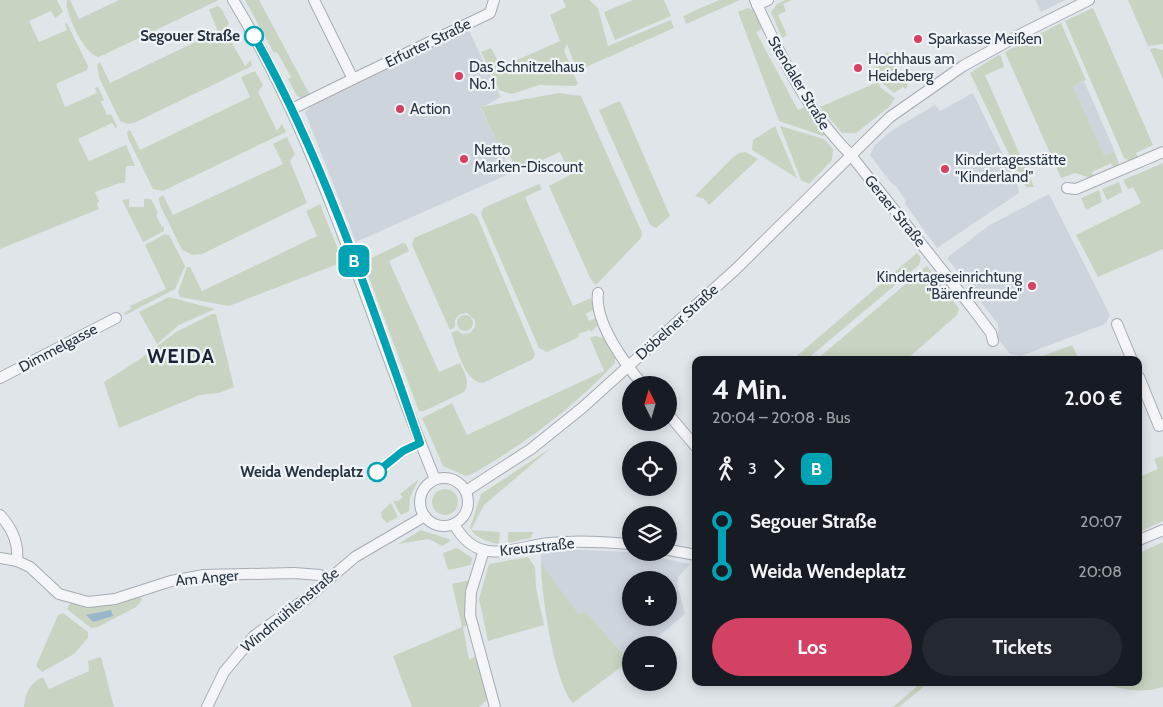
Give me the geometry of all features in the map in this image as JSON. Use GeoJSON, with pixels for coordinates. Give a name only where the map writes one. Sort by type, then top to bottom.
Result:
{"type":"FeatureCollection","features":[{"type":"Feature","properties":{"kind":"street"},"geometry":{"type":"LineString","coordinates":[[233,0],[268,61],[292,109],[351,253],[435,479]]}},
{"type":"Feature","properties":{"kind":"street"},"geometry":{"type":"LineString","coordinates":[[314,0],[353,79]]}},
{"type":"Feature","properties":{"kind":"street","name":"Erfurter Straße"},"geometry":{"type":"LineString","coordinates":[[292,109],[490,13],[494,0]]}},
{"type":"Feature","properties":{"kind":"street","name":"Stendaler Straße"},"geometry":{"type":"LineString","coordinates":[[768,0],[756,2],[772,38],[808,102],[829,134],[850,154]]}},
{"type":"Feature","properties":{"kind":"street","name":"Döbelner Straße"},"geometry":{"type":"LineString","coordinates":[[466,491],[544,440],[627,367],[736,269],[850,154],[890,117],[963,66],[1022,33],[1088,0]]}},
{"type":"Feature","properties":{"kind":"street"},"geometry":{"type":"LineString","coordinates":[[1067,188],[1076,189],[1163,152]]}},
{"type":"Feature","properties":{"kind":"street","name":"Geraer Straße"},"geometry":{"type":"LineString","coordinates":[[850,154],[991,332],[993,340]]}},
{"type":"Feature","properties":{"kind":"street"},"geometry":{"type":"LineString","coordinates":[[598,293],[597,301],[606,328],[627,367],[635,376]]}},
{"type":"Feature","properties":{"kind":"street","name":"Dimmelgasse"},"geometry":{"type":"LineString","coordinates":[[0,378],[116,318]]}},
{"type":"Feature","properties":{"kind":"street"},"geometry":{"type":"LineString","coordinates":[[1117,324],[1130,356]]}},
{"type":"Feature","properties":{"kind":"street"},"geometry":{"type":"LineString","coordinates":[[1142,384],[1159,426],[1163,424]]}},
{"type":"Feature","properties":{"kind":"street"},"geometry":{"type":"LineString","coordinates":[[678,426],[692,442]]}},
{"type":"Feature","properties":{"kind":"street"},"geometry":{"type":"LineString","coordinates":[[435,479],[452,479],[459,483],[466,491],[468,505],[466,512],[454,524],[443,526],[434,523],[425,516],[420,498],[424,489],[435,479]]}},
{"type":"Feature","properties":{"kind":"street"},"geometry":{"type":"LineString","coordinates":[[0,515],[12,530],[18,551],[17,561],[0,558]]}},
{"type":"Feature","properties":{"kind":"street","name":"Windmühlenstraße"},"geometry":{"type":"LineString","coordinates":[[207,707],[224,672],[254,636],[307,598],[344,565],[425,516]]}},
{"type":"Feature","properties":{"kind":"street","name":"Kreuzstraße"},"geometry":{"type":"LineString","coordinates":[[454,524],[472,546],[484,550],[505,552],[549,543],[568,542],[622,544]]}},
{"type":"Feature","properties":{"kind":"street"},"geometry":{"type":"LineString","coordinates":[[1142,539],[1163,530]]}},
{"type":"Feature","properties":{"kind":"street"},"geometry":{"type":"LineString","coordinates":[[484,550],[471,592],[470,615],[495,707]]}},
{"type":"Feature","properties":{"kind":"street"},"geometry":{"type":"LineString","coordinates":[[677,551],[692,554]]}},
{"type":"Feature","properties":{"kind":"street","name":"Am Anger"},"geometry":{"type":"LineString","coordinates":[[17,561],[30,567],[59,594],[88,602],[115,599],[171,580],[204,575],[294,573],[320,575],[326,581]]}},
{"type":"Feature","properties":{"kind":"shaded area"},"geometry":{"type":"Polygon","coordinates":[[[1035,0],[1065,0],[1041,12],[1035,0]]]}},
{"type":"Feature","properties":{"kind":"shaded area"},"geometry":{"type":"Polygon","coordinates":[[[468,29],[501,97],[481,108],[511,173],[356,242],[305,112],[311,106],[468,29]]]}},
{"type":"Feature","properties":{"kind":"shaded area"},"geometry":{"type":"Polygon","coordinates":[[[1084,81],[1115,152],[1104,157],[1073,86],[1084,81]]]}},
{"type":"Feature","properties":{"kind":"shaded area","name":"Kindertagesstätte \"Kinderland\""},"geometry":{"type":"Polygon","coordinates":[[[973,93],[1018,186],[1019,193],[937,248],[905,204],[906,201],[895,185],[891,183],[870,155],[875,145],[891,131],[935,105],[940,111],[973,93]]]}},
{"type":"Feature","properties":{"kind":"shaded area","name":"Kindertageseinrichtung \"Bärenfreunde\""},"geometry":{"type":"Polygon","coordinates":[[[1049,194],[1110,315],[1105,324],[1021,356],[1010,354],[998,339],[998,324],[947,258],[988,226],[1049,194]]]}},
{"type":"Feature","properties":{"kind":"shaded area"},"geometry":{"type":"Polygon","coordinates":[[[557,549],[622,552],[622,561],[675,561],[690,564],[679,576],[677,584],[677,571],[622,571],[622,626],[671,626],[659,636],[622,636],[622,653],[585,611],[579,616],[541,563],[541,551],[557,549]]]}},
{"type":"Feature","properties":{"kind":"shaded area"},"geometry":{"type":"Polygon","coordinates":[[[677,584],[685,614],[677,621],[677,584]]]}},
{"type":"Feature","properties":{"kind":"green space"},"geometry":{"type":"Polygon","coordinates":[[[0,0],[57,0],[63,12],[55,18],[51,11],[29,21],[39,42],[67,30],[65,24],[67,23],[88,66],[87,70],[56,84],[65,107],[97,93],[95,88],[98,87],[104,100],[101,102],[107,115],[111,114],[117,126],[116,129],[112,123],[78,139],[89,161],[126,145],[135,166],[126,166],[125,183],[95,192],[99,201],[97,204],[99,209],[0,249],[0,0]]]}},
{"type":"Feature","properties":{"kind":"green space"},"geometry":{"type":"Polygon","coordinates":[[[67,0],[70,0],[79,19],[119,0],[219,0],[99,57],[93,55],[82,42],[72,23],[67,0]]]}},
{"type":"Feature","properties":{"kind":"green space"},"geometry":{"type":"Polygon","coordinates":[[[245,0],[259,0],[310,95],[302,98],[297,96],[288,79],[291,77],[277,52],[274,53],[245,0]]]}},
{"type":"Feature","properties":{"kind":"green space"},"geometry":{"type":"Polygon","coordinates":[[[563,0],[589,0],[598,8],[608,46],[671,20],[674,28],[577,71],[567,44],[564,50],[578,84],[575,86],[539,85],[512,94],[499,90],[481,52],[491,48],[501,67],[560,41],[550,15],[566,7],[563,0]]]}},
{"type":"Feature","properties":{"kind":"green space"},"geometry":{"type":"Polygon","coordinates":[[[633,0],[664,0],[671,16],[615,40],[604,12],[633,0]]]}},
{"type":"Feature","properties":{"kind":"green space"},"geometry":{"type":"Polygon","coordinates":[[[719,0],[740,0],[686,24],[683,16],[719,0]]]}},
{"type":"Feature","properties":{"kind":"green space"},"geometry":{"type":"Polygon","coordinates":[[[785,0],[792,0],[783,4],[786,11],[778,15],[787,35],[782,38],[771,12],[777,4],[785,0]]]}},
{"type":"Feature","properties":{"kind":"green space"},"geometry":{"type":"Polygon","coordinates":[[[1128,0],[1163,0],[1163,44],[1148,46],[1128,0]]]}},
{"type":"Feature","properties":{"kind":"green space"},"geometry":{"type":"Polygon","coordinates":[[[217,6],[221,8],[229,23],[225,31],[245,66],[251,60],[252,66],[134,123],[128,124],[120,121],[99,77],[97,65],[100,62],[110,83],[218,31],[209,10],[217,6]]]}},
{"type":"Feature","properties":{"kind":"green space"},"geometry":{"type":"Polygon","coordinates":[[[748,8],[754,10],[762,29],[756,32],[798,110],[805,107],[825,135],[823,136],[779,121],[738,12],[748,8]]]}},
{"type":"Feature","properties":{"kind":"green space"},"geometry":{"type":"Polygon","coordinates":[[[1093,8],[1153,145],[1136,153],[1139,160],[1131,162],[1124,158],[1065,21],[1093,8]]]}},
{"type":"Feature","properties":{"kind":"green space"},"geometry":{"type":"Polygon","coordinates":[[[1061,23],[1086,80],[1073,86],[1104,156],[1115,152],[1120,168],[1115,170],[1111,163],[1092,172],[1094,179],[1075,173],[1061,178],[1005,52],[1061,23]]]}},
{"type":"Feature","properties":{"kind":"green space"},"geometry":{"type":"Polygon","coordinates":[[[1150,49],[1163,50],[1163,79],[1150,49]]]}},
{"type":"Feature","properties":{"kind":"green space"},"geometry":{"type":"Polygon","coordinates":[[[888,52],[900,77],[908,85],[905,89],[903,87],[894,93],[880,81],[872,59],[888,52]]]}},
{"type":"Feature","properties":{"kind":"green space"},"geometry":{"type":"Polygon","coordinates":[[[998,55],[1001,56],[1004,67],[985,75],[1034,187],[1026,187],[1019,175],[970,73],[998,55]]]}},
{"type":"Feature","properties":{"kind":"green space"},"geometry":{"type":"Polygon","coordinates":[[[255,71],[263,85],[258,92],[277,131],[282,124],[286,132],[163,191],[153,189],[128,138],[127,132],[130,130],[140,150],[250,97],[241,77],[255,71]]]}},
{"type":"Feature","properties":{"kind":"green space"},"geometry":{"type":"Polygon","coordinates":[[[878,82],[881,88],[895,98],[889,107],[856,133],[842,133],[820,107],[878,82]]]}},
{"type":"Feature","properties":{"kind":"green space"},"geometry":{"type":"Polygon","coordinates":[[[559,93],[581,96],[642,233],[641,238],[596,285],[591,280],[549,186],[570,175],[560,152],[522,169],[515,167],[510,156],[504,158],[481,107],[559,93]]]}},
{"type":"Feature","properties":{"kind":"green space"},"geometry":{"type":"Polygon","coordinates":[[[620,101],[670,216],[656,228],[650,225],[599,110],[620,101]]]}},
{"type":"Feature","properties":{"kind":"green space"},"geometry":{"type":"Polygon","coordinates":[[[775,126],[797,178],[752,150],[753,140],[775,126]]]}},
{"type":"Feature","properties":{"kind":"green space"},"geometry":{"type":"Polygon","coordinates":[[[780,126],[824,139],[833,149],[832,160],[809,184],[801,180],[780,126]]]}},
{"type":"Feature","properties":{"kind":"green space"},"geometry":{"type":"Polygon","coordinates":[[[287,137],[295,154],[290,161],[307,203],[202,254],[193,255],[182,250],[160,205],[159,198],[163,195],[173,215],[283,164],[273,144],[287,137]]]}},
{"type":"Feature","properties":{"kind":"green space"},"geometry":{"type":"Polygon","coordinates":[[[746,152],[758,159],[709,205],[704,199],[695,196],[732,158],[739,153],[746,152]]]}},
{"type":"Feature","properties":{"kind":"green space"},"geometry":{"type":"Polygon","coordinates":[[[1163,163],[1163,249],[1098,277],[1076,235],[1141,203],[1133,187],[1128,189],[1123,180],[1163,163]]]}},
{"type":"Feature","properties":{"kind":"green space"},"geometry":{"type":"Polygon","coordinates":[[[1119,182],[1122,192],[1107,200],[1102,189],[1119,182]]]}},
{"type":"Feature","properties":{"kind":"green space"},"geometry":{"type":"Polygon","coordinates":[[[539,184],[542,189],[525,197],[573,306],[591,298],[595,309],[586,314],[589,321],[598,317],[600,323],[591,332],[590,330],[578,334],[579,337],[547,352],[539,348],[481,214],[483,208],[539,184]]]}},
{"type":"Feature","properties":{"kind":"green space"},"geometry":{"type":"Polygon","coordinates":[[[1099,190],[1102,202],[1086,210],[1081,198],[1099,190]]]}},
{"type":"Feature","properties":{"kind":"green space"},"geometry":{"type":"Polygon","coordinates":[[[129,199],[129,207],[144,207],[144,199],[151,199],[158,213],[156,215],[162,227],[164,226],[164,231],[143,242],[122,200],[129,199]]]}},
{"type":"Feature","properties":{"kind":"green space"},"geometry":{"type":"Polygon","coordinates":[[[320,204],[343,262],[229,306],[180,297],[178,292],[187,267],[190,267],[202,291],[317,236],[306,211],[320,204]]]}},
{"type":"Feature","properties":{"kind":"green space"},"geometry":{"type":"Polygon","coordinates":[[[472,213],[477,216],[535,354],[533,359],[483,383],[476,381],[466,371],[451,333],[457,330],[463,334],[470,333],[475,327],[475,320],[467,313],[460,314],[455,320],[455,327],[450,330],[412,245],[414,238],[472,213]]]}},
{"type":"Feature","properties":{"kind":"green space"},"geometry":{"type":"Polygon","coordinates":[[[165,234],[169,235],[185,266],[175,289],[125,315],[124,313],[131,309],[130,306],[166,289],[145,245],[165,234]]]}},
{"type":"Feature","properties":{"kind":"green space"},"geometry":{"type":"Polygon","coordinates":[[[403,243],[406,244],[409,251],[389,261],[439,372],[460,363],[467,381],[464,392],[424,411],[419,411],[363,262],[403,243]]]}},
{"type":"Feature","properties":{"kind":"green space"},"geometry":{"type":"Polygon","coordinates":[[[917,253],[921,258],[919,265],[811,356],[797,356],[917,253]]]}},
{"type":"Feature","properties":{"kind":"green space"},"geometry":{"type":"Polygon","coordinates":[[[927,266],[959,309],[957,315],[911,356],[821,356],[927,266]]]}},
{"type":"Feature","properties":{"kind":"green space"},"geometry":{"type":"Polygon","coordinates":[[[169,297],[215,309],[179,325],[157,344],[139,312],[169,297]]]}},
{"type":"Feature","properties":{"kind":"green space"},"geometry":{"type":"Polygon","coordinates":[[[212,314],[216,314],[234,387],[219,393],[200,395],[119,428],[104,382],[140,359],[176,332],[212,314]]]}},
{"type":"Feature","properties":{"kind":"green space"},"geometry":{"type":"Polygon","coordinates":[[[465,315],[473,323],[465,331],[457,323],[465,315]]]}},
{"type":"Feature","properties":{"kind":"green space"},"geometry":{"type":"Polygon","coordinates":[[[595,336],[607,339],[615,356],[615,363],[566,410],[511,450],[472,474],[466,476],[443,466],[422,418],[452,403],[467,435],[604,371],[590,338],[595,336]]]}},
{"type":"Feature","properties":{"kind":"green space"},"geometry":{"type":"Polygon","coordinates":[[[1072,345],[1077,356],[1043,356],[1072,345]]]}},
{"type":"Feature","properties":{"kind":"green space"},"geometry":{"type":"Polygon","coordinates":[[[551,448],[484,505],[471,530],[481,494],[551,448]]]}},
{"type":"Feature","properties":{"kind":"green space"},"geometry":{"type":"Polygon","coordinates":[[[1163,456],[1163,521],[1142,531],[1142,476],[1158,469],[1154,459],[1163,456]]]}},
{"type":"Feature","properties":{"kind":"green space"},"geometry":{"type":"Polygon","coordinates":[[[419,479],[410,497],[409,511],[401,515],[393,501],[398,501],[403,497],[400,494],[419,479]]]}},
{"type":"Feature","properties":{"kind":"green space"},"geometry":{"type":"Polygon","coordinates":[[[445,489],[455,492],[458,502],[455,512],[445,515],[435,512],[432,502],[435,492],[445,489]]]}},
{"type":"Feature","properties":{"kind":"green space"},"geometry":{"type":"Polygon","coordinates":[[[391,503],[398,517],[387,523],[382,518],[381,512],[391,503]]]}},
{"type":"Feature","properties":{"kind":"green space"},"geometry":{"type":"Polygon","coordinates":[[[421,530],[451,541],[442,546],[429,539],[398,544],[421,530]]]}},
{"type":"Feature","properties":{"kind":"green space"},"geometry":{"type":"Polygon","coordinates":[[[471,530],[500,532],[499,544],[482,539],[471,530]]]}},
{"type":"Feature","properties":{"kind":"green space"},"geometry":{"type":"Polygon","coordinates":[[[508,532],[533,532],[531,538],[508,543],[508,532]]]}},
{"type":"Feature","properties":{"kind":"green space"},"geometry":{"type":"Polygon","coordinates":[[[1163,542],[1163,687],[1141,690],[1112,686],[1142,686],[1142,552],[1163,542]]]}},
{"type":"Feature","properties":{"kind":"green space"},"geometry":{"type":"Polygon","coordinates":[[[457,548],[472,558],[471,565],[448,570],[443,553],[457,548]]]}},
{"type":"Feature","properties":{"kind":"green space"},"geometry":{"type":"Polygon","coordinates":[[[528,557],[535,567],[536,588],[544,625],[488,641],[479,599],[489,564],[528,557]]]}},
{"type":"Feature","properties":{"kind":"green space"},"geometry":{"type":"Polygon","coordinates":[[[541,563],[579,615],[585,611],[622,653],[622,666],[573,703],[566,692],[555,657],[546,615],[541,563]]]}},
{"type":"Feature","properties":{"kind":"green space"},"geometry":{"type":"Polygon","coordinates":[[[470,580],[465,596],[469,625],[463,627],[469,659],[478,656],[488,699],[479,707],[412,707],[393,656],[462,627],[452,584],[470,580]]]}},
{"type":"Feature","properties":{"kind":"green space"},"geometry":{"type":"Polygon","coordinates":[[[140,596],[142,600],[136,607],[98,627],[91,628],[67,609],[70,603],[106,603],[140,596]]]}},
{"type":"Feature","properties":{"kind":"green space"},"geometry":{"type":"Polygon","coordinates":[[[63,613],[88,632],[88,638],[74,654],[42,672],[36,666],[58,615],[63,613]]]}},
{"type":"Feature","properties":{"kind":"green space"},"geometry":{"type":"Polygon","coordinates":[[[101,657],[114,707],[24,707],[29,689],[38,680],[43,677],[49,689],[89,671],[88,661],[101,657]]]}},
{"type":"Feature","properties":{"kind":"green space"},"geometry":{"type":"Polygon","coordinates":[[[917,686],[924,686],[899,707],[893,707],[917,686]]]}},
{"type":"Feature","properties":{"kind":"water"},"geometry":{"type":"Polygon","coordinates":[[[111,610],[113,616],[93,622],[86,615],[111,610]]]}},
{"type":"Feature","properties":{"kind":"bus line","name":"B"},"geometry":{"type":"LineString","coordinates":[[254,36],[292,109],[329,196],[420,443],[403,451],[377,472]]}},
{"type":"Feature","properties":{"kind":"place","name":"Segouer Straße"},"geometry":{"type":"Point","coordinates":[254,36]}},
{"type":"Feature","properties":{"kind":"place","name":"Sparkasse Meißen"},"geometry":{"type":"Point","coordinates":[918,39]}},
{"type":"Feature","properties":{"kind":"place","name":"Hochhaus am Heideberg"},"geometry":{"type":"Point","coordinates":[858,68]}},
{"type":"Feature","properties":{"kind":"place","name":"Das Schnitzelhaus No.1"},"geometry":{"type":"Point","coordinates":[459,76]}},
{"type":"Feature","properties":{"kind":"place","name":"Action"},"geometry":{"type":"Point","coordinates":[400,109]}},
{"type":"Feature","properties":{"kind":"place","name":"Netto Marken-Discount"},"geometry":{"type":"Point","coordinates":[464,159]}},
{"type":"Feature","properties":{"kind":"place","name":"Kindertagesstätte \"Kinderland\""},"geometry":{"type":"Point","coordinates":[945,169]}},
{"type":"Feature","properties":{"kind":"place","name":"Kindertageseinrichtung \"Bärenfreunde\""},"geometry":{"type":"Point","coordinates":[1032,286]}},
{"type":"Feature","properties":{"kind":"place","name":"Weida Wendeplatz"},"geometry":{"type":"Point","coordinates":[377,472]}},
{"type":"Feature","properties":{"kind":"district","name":"WEIDA"},"geometry":{"type":"Point","coordinates":[181,356]}}]}
